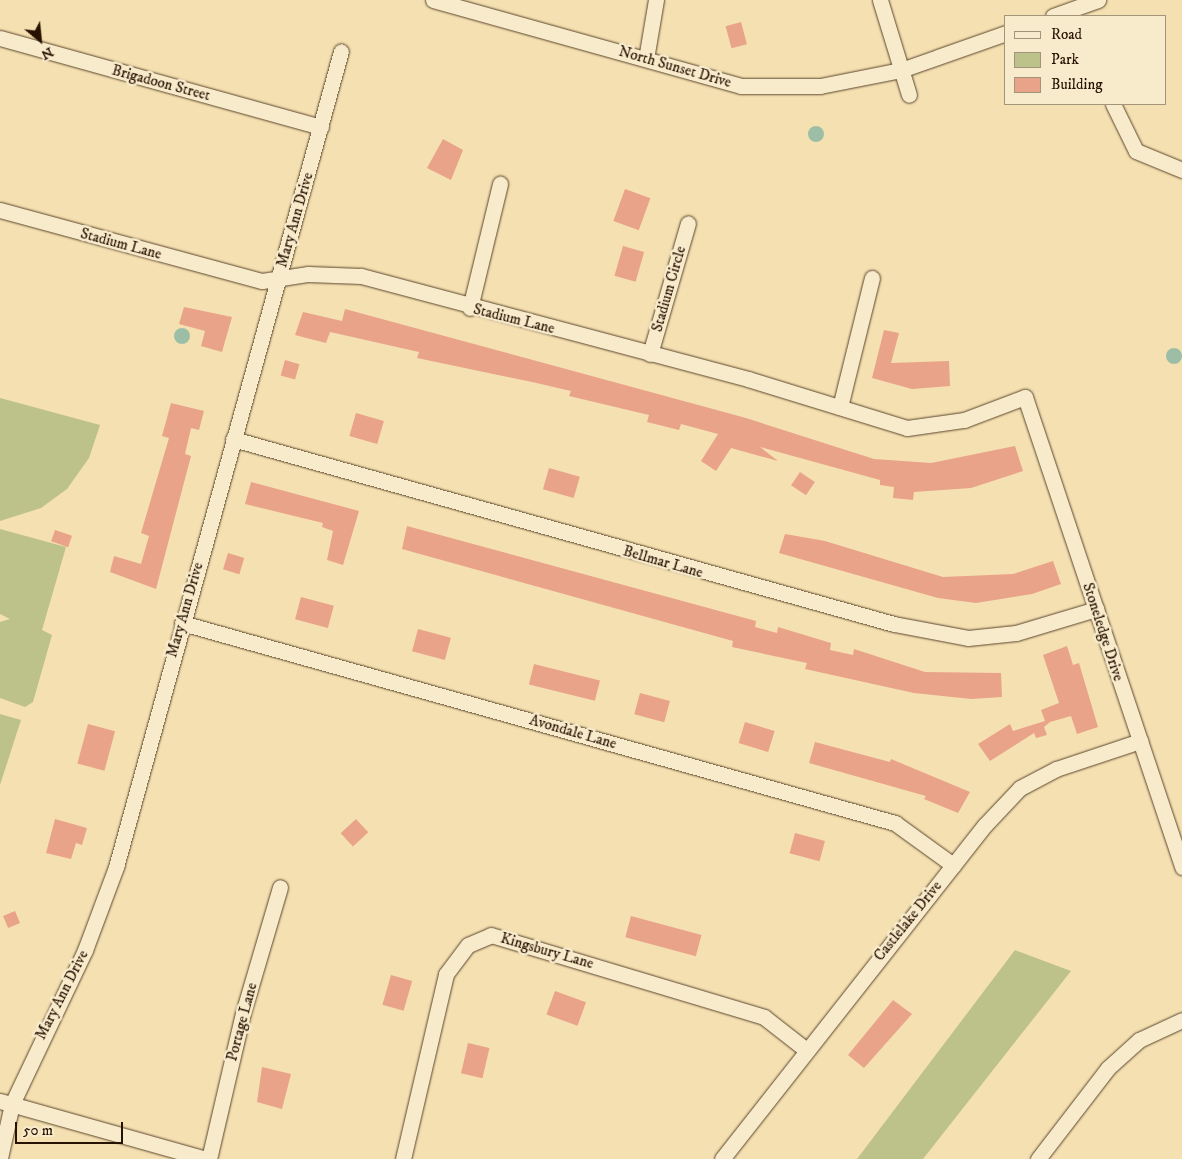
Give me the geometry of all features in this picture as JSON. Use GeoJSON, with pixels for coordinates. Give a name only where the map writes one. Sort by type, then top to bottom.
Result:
{"type":"FeatureCollection","features":[{"type":"Feature","properties":{"kind":"street"},"geometry":{"type":"LineString","coordinates":[[646,59],[656,0]]}},
{"type":"Feature","properties":{"kind":"street"},"geometry":{"type":"LineString","coordinates":[[880,0],[909,95]]}},
{"type":"Feature","properties":{"kind":"street"},"geometry":{"type":"LineString","coordinates":[[1056,15],[1098,0]]}},
{"type":"Feature","properties":{"kind":"street","name":"North Sunset Drive"},"geometry":{"type":"LineString","coordinates":[[440,1],[741,86],[820,86],[901,70],[1004,34]]}},
{"type":"Feature","properties":{"kind":"street","name":"Brigadoon Street"},"geometry":{"type":"LineString","coordinates":[[0,38],[321,127]]}},
{"type":"Feature","properties":{"kind":"street","name":"Mary Ann Drive"},"geometry":{"type":"LineString","coordinates":[[0,1158],[6,1103],[85,950],[116,867],[341,51]]}},
{"type":"Feature","properties":{"kind":"street"},"geometry":{"type":"LineString","coordinates":[[1113,105],[1136,151],[1182,170]]}},
{"type":"Feature","properties":{"kind":"street"},"geometry":{"type":"LineString","coordinates":[[470,308],[500,184]]}},
{"type":"Feature","properties":{"kind":"street","name":"Stadium Lane"},"geometry":{"type":"LineString","coordinates":[[0,210],[262,281],[361,276],[470,308],[650,354],[840,407],[907,428],[964,420],[1025,397]]}},
{"type":"Feature","properties":{"kind":"street","name":"Stadium Circle"},"geometry":{"type":"LineString","coordinates":[[650,354],[688,223]]}},
{"type":"Feature","properties":{"kind":"street"},"geometry":{"type":"LineString","coordinates":[[840,407],[872,278]]}},
{"type":"Feature","properties":{"kind":"street","name":"Stoneledge Drive"},"geometry":{"type":"LineString","coordinates":[[1025,397],[1182,867]]}},
{"type":"Feature","properties":{"kind":"street","name":"Bellmar Lane"},"geometry":{"type":"LineString","coordinates":[[233,439],[894,624],[968,638],[1016,633],[1096,609]]}},
{"type":"Feature","properties":{"kind":"street","name":"Avondale Lane"},"geometry":{"type":"LineString","coordinates":[[182,623],[895,823],[953,865]]}},
{"type":"Feature","properties":{"kind":"street","name":"Castlelake Drive"},"geometry":{"type":"LineString","coordinates":[[722,1159],[805,1049],[953,865],[1020,788],[1056,769],[1140,741]]}},
{"type":"Feature","properties":{"kind":"street","name":"Portage Lane"},"geometry":{"type":"LineString","coordinates":[[207,1159],[243,1013],[280,887]]}},
{"type":"Feature","properties":{"kind":"street","name":"Kingsbury Lane"},"geometry":{"type":"LineString","coordinates":[[403,1159],[446,974],[468,945],[491,935],[764,1017],[805,1049]]}},
{"type":"Feature","properties":{"kind":"street"},"geometry":{"type":"LineString","coordinates":[[1038,1159],[1108,1068],[1139,1040],[1182,1020]]}},
{"type":"Feature","properties":{"kind":"street"},"geometry":{"type":"LineString","coordinates":[[6,1103],[207,1159]]}},
{"type":"Feature","properties":{"kind":"green space"},"geometry":{"type":"Polygon","coordinates":[[[0,398],[100,425],[89,458],[67,489],[41,508],[0,521],[0,398]]]}},
{"type":"Feature","properties":{"kind":"green space"},"geometry":{"type":"Polygon","coordinates":[[[0,529],[66,547],[42,630],[52,635],[33,702],[25,707],[0,698],[0,622],[10,619],[0,614],[0,529]]]}},
{"type":"Feature","properties":{"kind":"green space"},"geometry":{"type":"Polygon","coordinates":[[[0,714],[21,720],[0,785],[0,714]]]}},
{"type":"Feature","properties":{"kind":"green space"},"geometry":{"type":"Polygon","coordinates":[[[1015,950],[1071,971],[923,1159],[857,1159],[1015,950]]]}},
{"type":"Feature","properties":{"kind":"shaded area"},"geometry":{"type":"Polygon","coordinates":[[[816,126],[822,128],[824,134],[822,140],[816,142],[810,140],[808,134],[810,128],[816,126]]]}},
{"type":"Feature","properties":{"kind":"shaded area"},"geometry":{"type":"Polygon","coordinates":[[[179,328],[185,328],[190,333],[188,342],[179,344],[174,339],[174,333],[179,328]]]}},
{"type":"Feature","properties":{"kind":"shaded area"},"geometry":{"type":"Polygon","coordinates":[[[1171,348],[1177,348],[1182,353],[1180,362],[1171,364],[1166,359],[1166,353],[1171,348]]]}},
{"type":"Feature","properties":{"kind":"building"},"geometry":{"type":"Polygon","coordinates":[[[741,22],[747,44],[731,48],[726,26],[741,22]]]}},
{"type":"Feature","properties":{"kind":"building"},"geometry":{"type":"Polygon","coordinates":[[[443,139],[463,150],[451,180],[427,168],[443,139]]]}},
{"type":"Feature","properties":{"kind":"building"},"geometry":{"type":"Polygon","coordinates":[[[625,189],[650,198],[639,230],[613,221],[625,189]]]}},
{"type":"Feature","properties":{"kind":"building"},"geometry":{"type":"Polygon","coordinates":[[[623,246],[644,252],[636,282],[614,276],[623,246]]]}},
{"type":"Feature","properties":{"kind":"building"},"geometry":{"type":"Polygon","coordinates":[[[184,307],[232,317],[222,352],[201,346],[205,331],[179,324],[184,307]]]}},
{"type":"Feature","properties":{"kind":"building"},"geometry":{"type":"Polygon","coordinates":[[[345,309],[746,418],[874,459],[931,463],[1015,446],[1023,471],[971,488],[914,492],[913,500],[893,498],[894,487],[880,485],[880,480],[760,447],[778,461],[731,448],[716,471],[701,461],[718,434],[681,424],[679,430],[647,422],[649,415],[569,396],[571,391],[417,358],[419,352],[330,332],[326,343],[295,335],[303,312],[342,321],[345,309]]]}},
{"type":"Feature","properties":{"kind":"building"},"geometry":{"type":"Polygon","coordinates":[[[884,330],[899,333],[891,363],[949,361],[950,386],[912,389],[872,378],[884,330]]]}},
{"type":"Feature","properties":{"kind":"building"},"geometry":{"type":"Polygon","coordinates":[[[285,360],[299,364],[295,380],[281,375],[285,360]]]}},
{"type":"Feature","properties":{"kind":"building"},"geometry":{"type":"Polygon","coordinates":[[[171,403],[204,411],[199,430],[191,428],[185,454],[191,456],[156,589],[110,572],[114,556],[141,564],[149,536],[141,533],[169,438],[162,436],[171,403]]]}},
{"type":"Feature","properties":{"kind":"building"},"geometry":{"type":"Polygon","coordinates":[[[356,413],[384,421],[377,444],[349,436],[356,413]]]}},
{"type":"Feature","properties":{"kind":"building"},"geometry":{"type":"Polygon","coordinates":[[[549,468],[580,477],[574,498],[543,489],[549,468]]]}},
{"type":"Feature","properties":{"kind":"building"},"geometry":{"type":"Polygon","coordinates":[[[800,472],[815,482],[806,495],[791,485],[800,472]]]}},
{"type":"Feature","properties":{"kind":"building"},"geometry":{"type":"Polygon","coordinates":[[[251,482],[359,511],[343,565],[327,560],[333,531],[322,527],[323,523],[245,504],[251,482]]]}},
{"type":"Feature","properties":{"kind":"building"},"geometry":{"type":"Polygon","coordinates":[[[407,526],[756,621],[755,627],[777,633],[778,627],[831,643],[830,650],[853,655],[854,649],[925,672],[1001,673],[1002,697],[971,699],[914,693],[805,669],[807,663],[732,647],[733,641],[402,549],[407,526]]]}},
{"type":"Feature","properties":{"kind":"building"},"geometry":{"type":"Polygon","coordinates":[[[55,530],[72,536],[68,547],[51,541],[55,530]]]}},
{"type":"Feature","properties":{"kind":"building"},"geometry":{"type":"Polygon","coordinates":[[[785,534],[825,541],[943,577],[1013,574],[1053,561],[1061,584],[1032,594],[976,603],[938,598],[779,553],[785,534]]]}},
{"type":"Feature","properties":{"kind":"building"},"geometry":{"type":"Polygon","coordinates":[[[228,553],[244,558],[239,574],[223,569],[228,553]]]}},
{"type":"Feature","properties":{"kind":"building"},"geometry":{"type":"Polygon","coordinates":[[[301,597],[334,606],[328,628],[295,619],[301,597]]]}},
{"type":"Feature","properties":{"kind":"building"},"geometry":{"type":"Polygon","coordinates":[[[418,629],[451,638],[445,660],[412,651],[418,629]]]}},
{"type":"Feature","properties":{"kind":"building"},"geometry":{"type":"Polygon","coordinates":[[[1067,646],[1073,665],[1079,663],[1098,727],[1077,734],[1071,716],[1050,722],[1044,727],[1047,735],[1036,738],[1034,733],[990,761],[978,744],[1010,724],[1013,731],[1045,721],[1041,710],[1059,703],[1043,655],[1067,646]]]}},
{"type":"Feature","properties":{"kind":"building"},"geometry":{"type":"Polygon","coordinates":[[[534,664],[600,680],[595,701],[529,684],[534,664]]]}},
{"type":"Feature","properties":{"kind":"building"},"geometry":{"type":"Polygon","coordinates":[[[640,693],[670,701],[664,722],[634,714],[640,693]]]}},
{"type":"Feature","properties":{"kind":"building"},"geometry":{"type":"Polygon","coordinates":[[[745,722],[775,731],[768,752],[739,743],[745,722]]]}},
{"type":"Feature","properties":{"kind":"building"},"geometry":{"type":"Polygon","coordinates":[[[88,724],[115,731],[104,771],[77,764],[88,724]]]}},
{"type":"Feature","properties":{"kind":"building"},"geometry":{"type":"Polygon","coordinates":[[[815,742],[890,762],[891,759],[970,792],[958,813],[924,799],[926,796],[809,763],[815,742]]]}},
{"type":"Feature","properties":{"kind":"building"},"geometry":{"type":"Polygon","coordinates":[[[55,819],[87,828],[82,845],[76,843],[71,859],[46,853],[55,819]]]}},
{"type":"Feature","properties":{"kind":"building"},"geometry":{"type":"Polygon","coordinates":[[[356,819],[368,832],[353,846],[341,833],[356,819]]]}},
{"type":"Feature","properties":{"kind":"building"},"geometry":{"type":"Polygon","coordinates":[[[795,833],[825,841],[820,861],[790,853],[795,833]]]}},
{"type":"Feature","properties":{"kind":"building"},"geometry":{"type":"Polygon","coordinates":[[[15,911],[20,923],[8,928],[3,916],[15,911]]]}},
{"type":"Feature","properties":{"kind":"building"},"geometry":{"type":"Polygon","coordinates":[[[631,916],[702,935],[696,956],[625,937],[631,916]]]}},
{"type":"Feature","properties":{"kind":"building"},"geometry":{"type":"Polygon","coordinates":[[[391,975],[412,981],[404,1011],[382,1005],[391,975]]]}},
{"type":"Feature","properties":{"kind":"building"},"geometry":{"type":"Polygon","coordinates":[[[555,991],[586,1002],[577,1026],[546,1014],[555,991]]]}},
{"type":"Feature","properties":{"kind":"building"},"geometry":{"type":"Polygon","coordinates":[[[893,1000],[912,1014],[864,1068],[848,1055],[893,1000]]]}},
{"type":"Feature","properties":{"kind":"building"},"geometry":{"type":"Polygon","coordinates":[[[468,1043],[489,1048],[482,1078],[461,1073],[468,1043]]]}},
{"type":"Feature","properties":{"kind":"building"},"geometry":{"type":"Polygon","coordinates":[[[262,1067],[291,1074],[282,1109],[257,1102],[262,1067]]]}}]}
